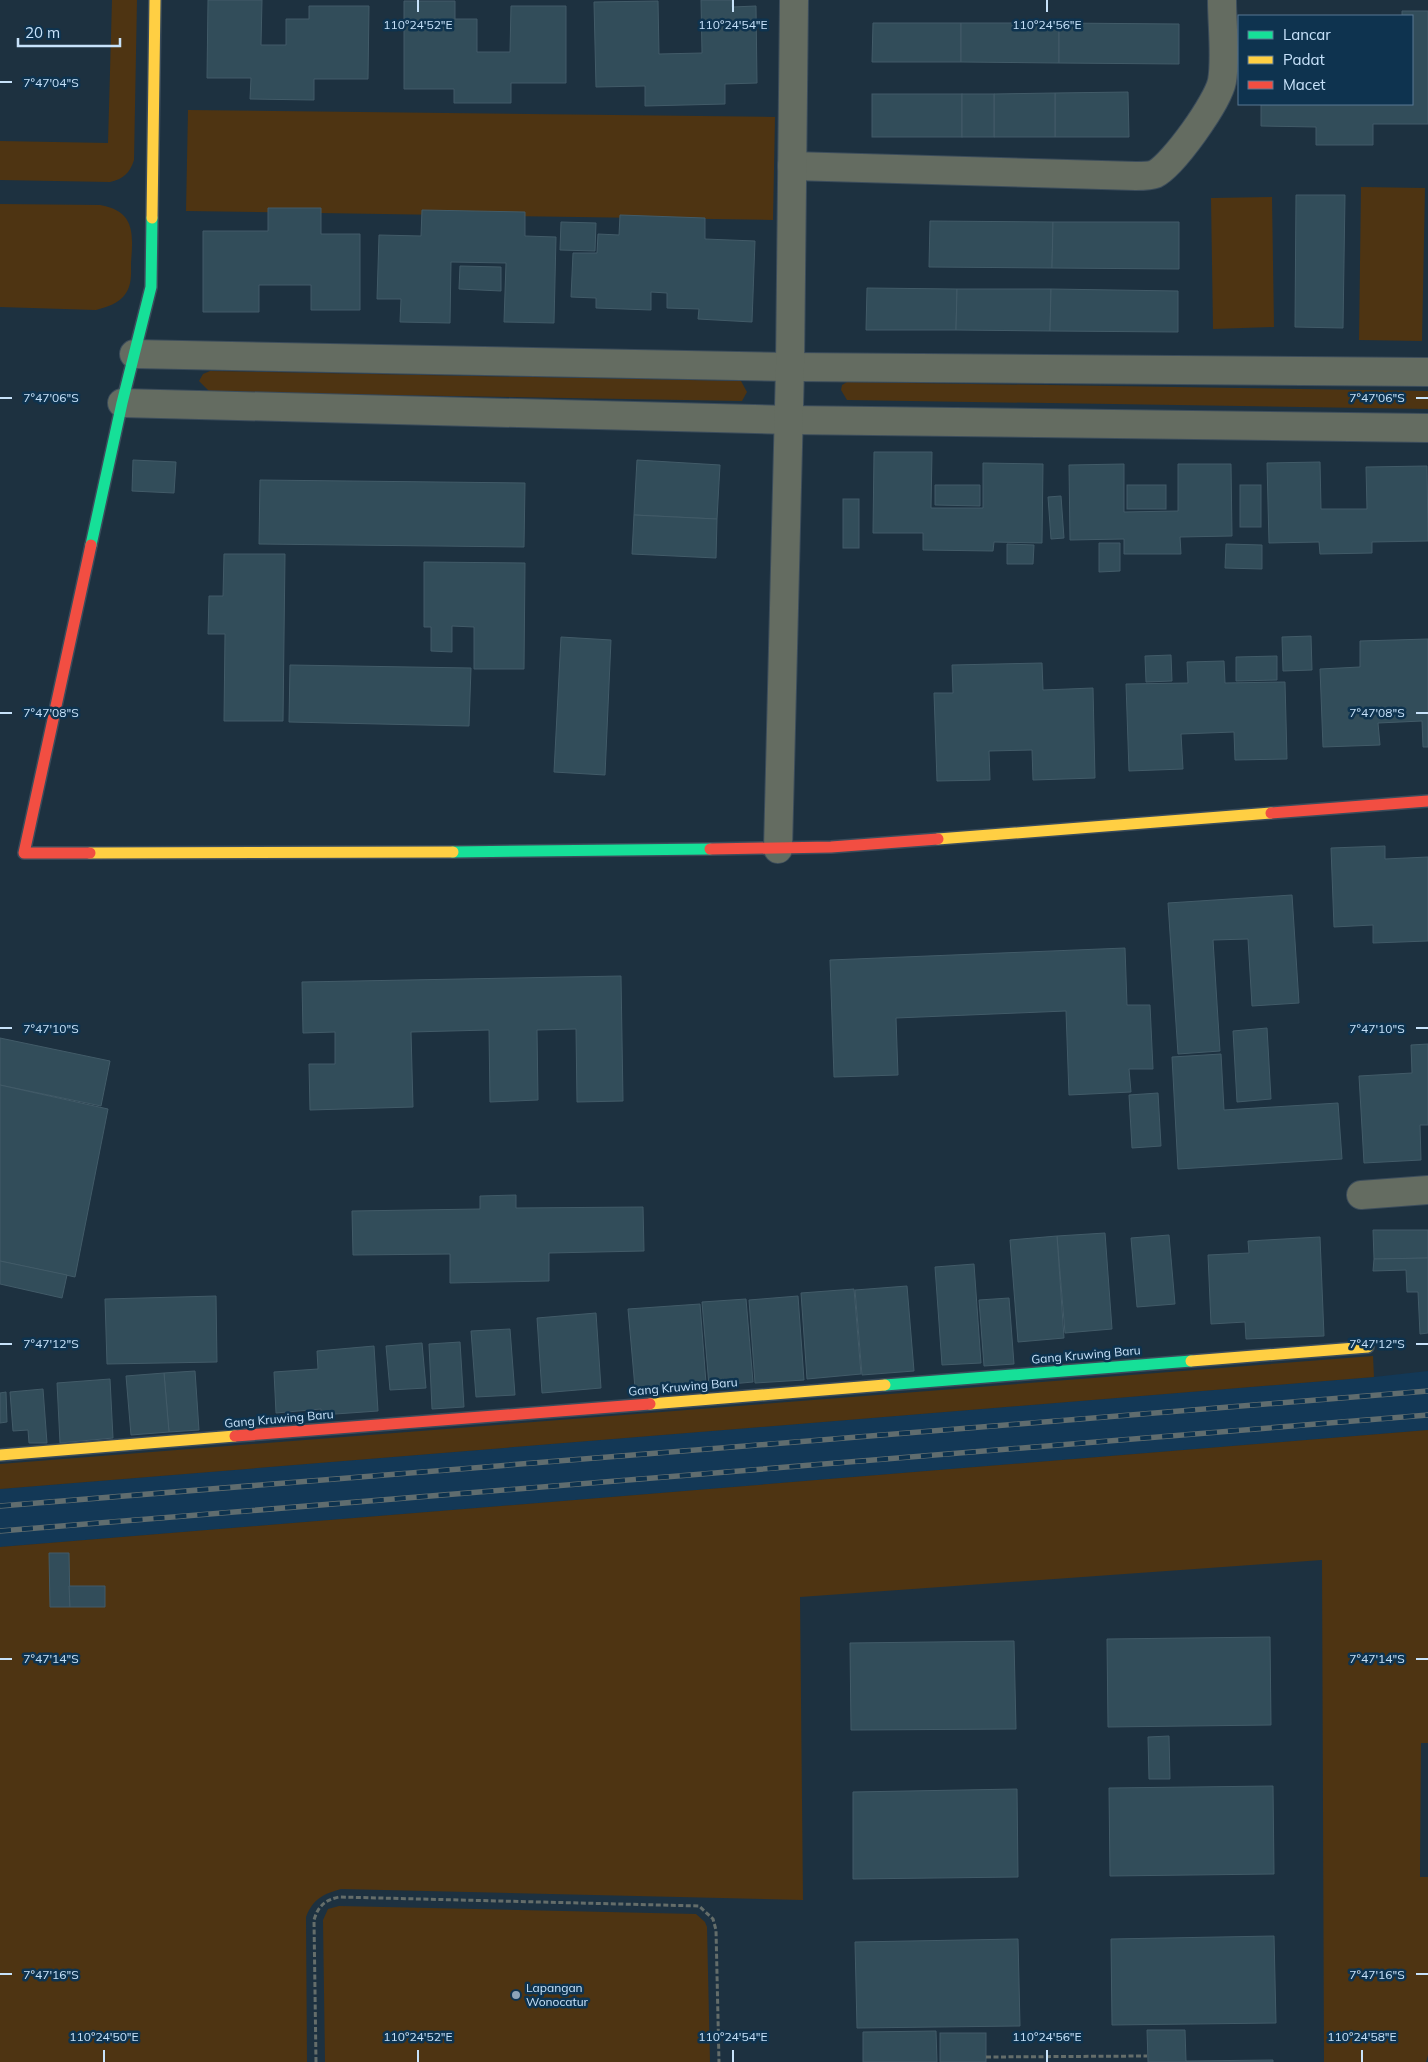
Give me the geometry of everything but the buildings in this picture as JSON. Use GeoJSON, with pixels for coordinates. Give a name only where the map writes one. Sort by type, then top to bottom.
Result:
{"type":"FeatureCollection","features":[{"type":"Feature","properties":{"kind":"street"},"geometry":{"type":"LineString","coordinates":[[155,0],[151,287],[122,403],[24,853],[378,853],[778,849],[1133,826],[1428,801]]}},
{"type":"Feature","properties":{"kind":"street"},"geometry":{"type":"LineString","coordinates":[[778,849],[790,367],[794,0]]}},
{"type":"Feature","properties":{"kind":"street"},"geometry":{"type":"LineString","coordinates":[[792,166],[1136,176],[1154,174],[1168,164],[1210,110],[1218,95],[1222,80],[1222,0]]}},
{"type":"Feature","properties":{"kind":"street"},"geometry":{"type":"LineString","coordinates":[[134,354],[790,367],[1428,372]]}},
{"type":"Feature","properties":{"kind":"street"},"geometry":{"type":"LineString","coordinates":[[122,403],[789,420],[1428,428]]}},
{"type":"Feature","properties":{"kind":"street"},"geometry":{"type":"LineString","coordinates":[[1361,1195],[1428,1190]]}},
{"type":"Feature","properties":{"kind":"street","name":"Gang Kruwing Baru"},"geometry":{"type":"LineString","coordinates":[[0,1455],[1368,1347]]}},
{"type":"Feature","properties":{"kind":"path"},"geometry":{"type":"LineString","coordinates":[[316,2062],[314,1920],[322,1905],[330,1899],[339,1897],[699,1906],[713,1919],[716,1930],[718,2062]]}},
{"type":"Feature","properties":{"kind":"path"},"geometry":{"type":"LineString","coordinates":[[986,2057],[1148,2056]]}},
{"type":"Feature","properties":{"kind":"shaded area"},"geometry":{"type":"Polygon","coordinates":[[[112,0],[137,0],[134,160],[128,172],[119,179],[110,182],[0,180],[0,141],[108,143],[112,0]]]}},
{"type":"Feature","properties":{"kind":"shaded area"},"geometry":{"type":"Polygon","coordinates":[[[188,110],[775,117],[773,220],[186,211],[188,110]]]}},
{"type":"Feature","properties":{"kind":"shaded area"},"geometry":{"type":"Polygon","coordinates":[[[1361,187],[1425,188],[1422,341],[1359,340],[1361,187]]]}},
{"type":"Feature","properties":{"kind":"shaded area"},"geometry":{"type":"Polygon","coordinates":[[[1272,197],[1274,327],[1213,329],[1211,198],[1272,197]]]}},
{"type":"Feature","properties":{"kind":"shaded area"},"geometry":{"type":"Polygon","coordinates":[[[0,204],[100,205],[112,208],[120,213],[130,226],[132,234],[131,279],[126,293],[117,302],[96,310],[0,307],[0,204]]]}},
{"type":"Feature","properties":{"kind":"shaded area"},"geometry":{"type":"Polygon","coordinates":[[[210,371],[741,381],[747,392],[742,401],[210,392],[199,381],[203,374],[210,371]]]}},
{"type":"Feature","properties":{"kind":"shaded area"},"geometry":{"type":"Polygon","coordinates":[[[847,382],[1428,391],[1428,409],[847,400],[841,390],[842,385],[847,382]]]}},
{"type":"Feature","properties":{"kind":"shaded area"},"geometry":{"type":"Polygon","coordinates":[[[1373,1356],[1374,1377],[0,1489],[0,1464],[1373,1356]]]}},
{"type":"Feature","properties":{"kind":"shaded area"},"geometry":{"type":"Polygon","coordinates":[[[1428,1371],[1428,1430],[0,1547],[0,1489],[1374,1377],[1428,1371]]]}},
{"type":"Feature","properties":{"kind":"shaded area"},"geometry":{"type":"Polygon","coordinates":[[[1428,1430],[1428,1743],[1421,1743],[1420,1877],[1428,1877],[1428,2055],[1426,2062],[1324,2062],[1322,1560],[800,1597],[803,1900],[341,1889],[319,1898],[306,1917],[307,2062],[0,2062],[0,1547],[1428,1430]]]}},
{"type":"Feature","properties":{"kind":"shaded area","name":"Lapangan Wonocatur"},"geometry":{"type":"Polygon","coordinates":[[[339,1906],[696,1914],[705,1922],[707,1927],[710,2062],[325,2062],[323,1920],[328,1909],[339,1906]]]}},
{"type":"Feature","properties":{"kind":"railway"},"geometry":{"type":"LineString","coordinates":[[0,1506],[1428,1391]]}},
{"type":"Feature","properties":{"kind":"railway"},"geometry":{"type":"LineString","coordinates":[[0,1531],[1428,1415]]}},
{"type":"Feature","properties":{"kind":"traffic: fast"},"geometry":{"type":"LineString","coordinates":[[91,545],[122,403],[151,287],[152,218]]}},
{"type":"Feature","properties":{"kind":"traffic: fast"},"geometry":{"type":"LineString","coordinates":[[453,852],[710,849]]}},
{"type":"Feature","properties":{"kind":"traffic: fast"},"geometry":{"type":"LineString","coordinates":[[885,1385],[1191,1361]]}},
{"type":"Feature","properties":{"kind":"traffic: slow"},"geometry":{"type":"LineString","coordinates":[[152,218],[155,0]]}},
{"type":"Feature","properties":{"kind":"traffic: slow"},"geometry":{"type":"LineString","coordinates":[[938,839],[1271,813]]}},
{"type":"Feature","properties":{"kind":"traffic: slow"},"geometry":{"type":"LineString","coordinates":[[90,853],[453,852]]}},
{"type":"Feature","properties":{"kind":"traffic: slow"},"geometry":{"type":"LineString","coordinates":[[1191,1361],[1368,1347]]}},
{"type":"Feature","properties":{"kind":"traffic: slow"},"geometry":{"type":"LineString","coordinates":[[650,1404],[885,1385]]}},
{"type":"Feature","properties":{"kind":"traffic: slow"},"geometry":{"type":"LineString","coordinates":[[0,1455],[235,1436]]}},
{"type":"Feature","properties":{"kind":"traffic: jam"},"geometry":{"type":"LineString","coordinates":[[90,853],[24,853],[91,545]]}},
{"type":"Feature","properties":{"kind":"traffic: jam"},"geometry":{"type":"LineString","coordinates":[[1271,813],[1428,801]]}},
{"type":"Feature","properties":{"kind":"traffic: jam"},"geometry":{"type":"LineString","coordinates":[[710,849],[831,847],[938,839]]}},
{"type":"Feature","properties":{"kind":"traffic: jam"},"geometry":{"type":"LineString","coordinates":[[235,1436],[650,1404]]}},
{"type":"Feature","properties":{"kind":"place","name":"Lapangan Wonocatur"},"geometry":{"type":"Point","coordinates":[516,1995]}}]}
